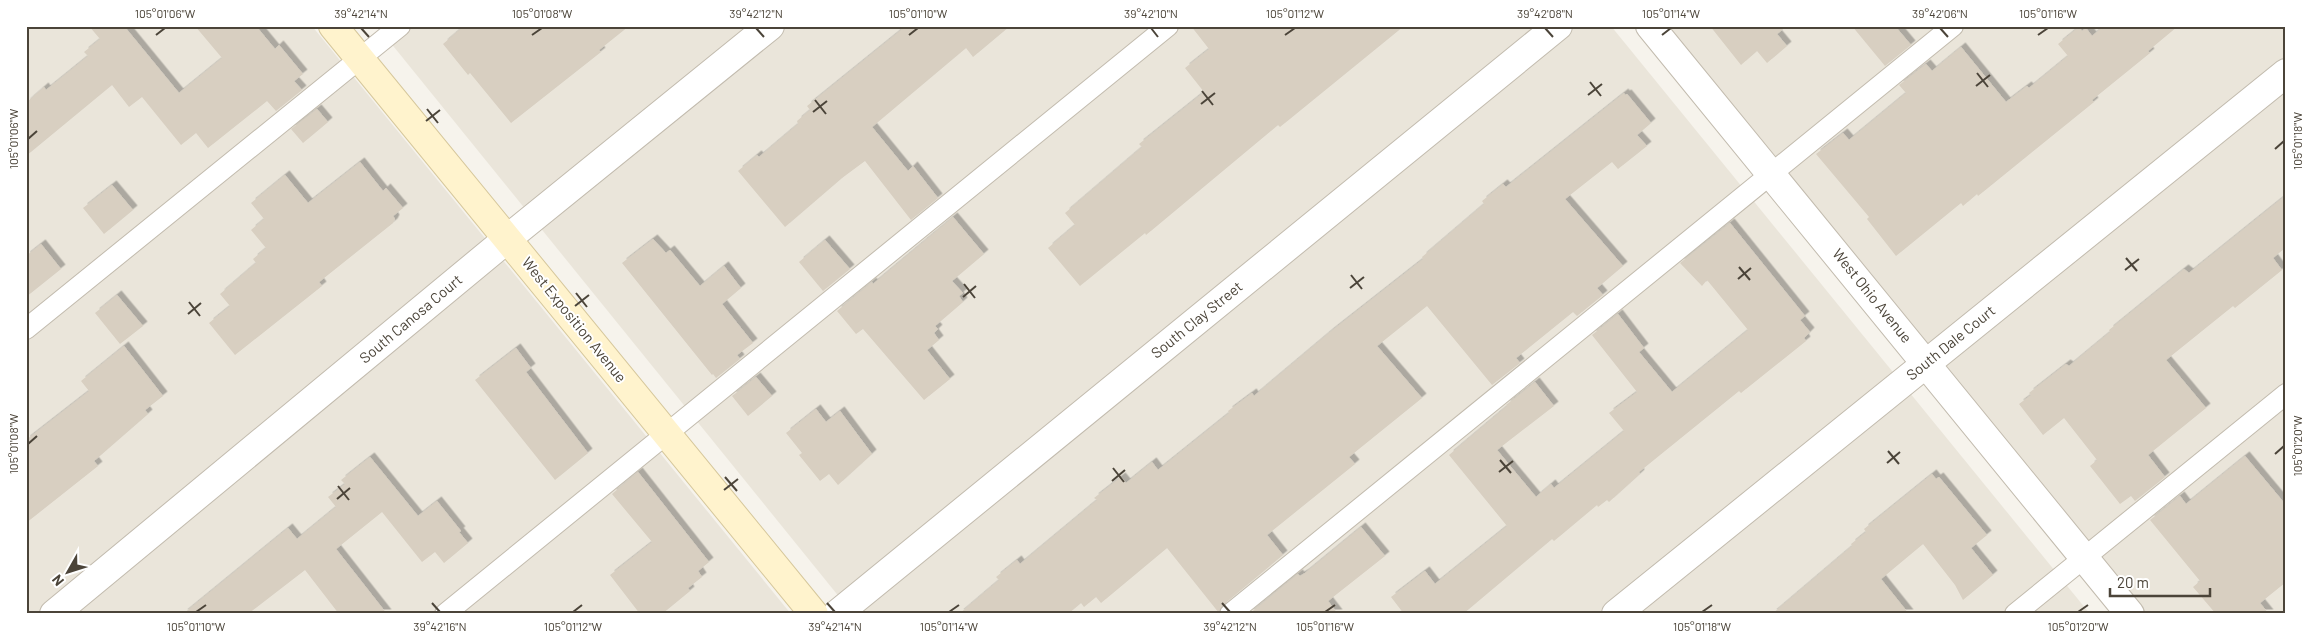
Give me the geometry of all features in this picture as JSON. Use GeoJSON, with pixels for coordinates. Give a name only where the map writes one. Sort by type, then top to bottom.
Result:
{"type":"FeatureCollection","features":[{"type":"Feature","properties":{"kind":"street","name":"West Exposition Avenue"},"geometry":{"type":"LineString","coordinates":[[334,26],[814,614]]}},
{"type":"Feature","properties":{"kind":"street","name":"South Canosa Court"},"geometry":{"type":"LineString","coordinates":[[54,614],[507,239],[770,26]]}},
{"type":"Feature","properties":{"kind":"street","name":"South Clay Street"},"geometry":{"type":"LineString","coordinates":[[836,614],[1558,26]]}},
{"type":"Feature","properties":{"kind":"street","name":"West Ohio Avenue"},"geometry":{"type":"LineString","coordinates":[[1650,26],[2130,614]]}},
{"type":"Feature","properties":{"kind":"street","name":"South Dale Court"},"geometry":{"type":"LineString","coordinates":[[1616,614],[2286,73]]}},
{"type":"Feature","properties":{"kind":"lane"},"geometry":{"type":"LineString","coordinates":[[26,329],[400,26]]}},
{"type":"Feature","properties":{"kind":"lane"},"geometry":{"type":"LineString","coordinates":[[445,614],[1168,26]]}},
{"type":"Feature","properties":{"kind":"lane"},"geometry":{"type":"LineString","coordinates":[[1230,614],[1953,26]]}},
{"type":"Feature","properties":{"kind":"lane"},"geometry":{"type":"LineString","coordinates":[[2015,614],[2286,394]]}},
{"type":"Feature","properties":{"kind":"shaded area"},"geometry":{"type":"Polygon","coordinates":[[[26,26],[312,26],[791,614],[26,614],[26,26]]]}},
{"type":"Feature","properties":{"kind":"shaded area"},"geometry":{"type":"Polygon","coordinates":[[[377,26],[1611,26],[2090,614],[853,614],[377,26]]]}},
{"type":"Feature","properties":{"kind":"shaded area"},"geometry":{"type":"Polygon","coordinates":[[[1660,26],[2286,26],[2286,614],[2139,614],[1660,26]]]}},
{"type":"Feature","properties":{"kind":"building"},"geometry":{"type":"Polygon","coordinates":[[[89,26],[124,26],[179,93],[222,58],[195,26],[256,26],[275,49],[279,45],[303,74],[294,81],[302,90],[276,111],[267,101],[208,148],[196,133],[181,145],[142,97],[129,107],[112,85],[26,156],[26,103],[44,87],[46,90],[88,56],[84,52],[100,39],[89,26]]]}},
{"type":"Feature","properties":{"kind":"building"},"geometry":{"type":"Polygon","coordinates":[[[464,26],[629,26],[599,50],[601,52],[511,123],[470,73],[468,75],[443,44],[464,26]]]}},
{"type":"Feature","properties":{"kind":"building"},"geometry":{"type":"Polygon","coordinates":[[[906,26],[1010,26],[973,57],[966,48],[872,127],[908,171],[913,166],[938,198],[911,220],[865,161],[842,178],[785,227],[738,171],[757,155],[759,157],[798,124],[797,121],[810,110],[807,106],[906,26]]]}},
{"type":"Feature","properties":{"kind":"building"},"geometry":{"type":"Polygon","coordinates":[[[1191,26],[1404,26],[1280,127],[1278,125],[1146,235],[1145,233],[1080,286],[1048,248],[1075,225],[1065,213],[1142,147],[1139,144],[1204,92],[1185,68],[1209,49],[1191,26]]]}},
{"type":"Feature","properties":{"kind":"building"},"geometry":{"type":"Polygon","coordinates":[[[1710,26],[1787,26],[1777,34],[1787,46],[1767,63],[1757,51],[1741,65],[1710,26]]]}},
{"type":"Feature","properties":{"kind":"building"},"geometry":{"type":"Polygon","coordinates":[[[1852,26],[1895,26],[1911,45],[1885,66],[1852,26]]]}},
{"type":"Feature","properties":{"kind":"building"},"geometry":{"type":"Polygon","coordinates":[[[2104,26],[2178,26],[2148,51],[2150,53],[2092,100],[2094,102],[1978,196],[1977,194],[1963,206],[1961,203],[1896,256],[1867,219],[1869,217],[1816,154],[1843,133],[1849,140],[1906,93],[1899,85],[1926,64],[1932,71],[1961,47],[2006,102],[2027,86],[2029,88],[2068,56],[2058,44],[2079,27],[2082,31],[2086,28],[2092,36],[2104,26]]]}},
{"type":"Feature","properties":{"kind":"building"},"geometry":{"type":"Polygon","coordinates":[[[1624,93],[1625,95],[1627,94],[1651,123],[1637,135],[1647,146],[1618,169],[1612,162],[1565,199],[1623,266],[1597,288],[1603,295],[1577,316],[1573,312],[1516,358],[1520,363],[1492,385],[1427,306],[1377,346],[1422,398],[1349,457],[1355,464],[1267,535],[1283,555],[1223,605],[1219,613],[1167,548],[1101,603],[1096,597],[1084,607],[1081,603],[1068,614],[959,614],[999,580],[996,577],[1017,560],[1020,564],[1097,500],[1094,498],[1121,477],[1126,483],[1152,462],[1158,470],[1229,413],[1228,411],[1252,393],[1254,396],[1330,332],[1423,259],[1422,257],[1484,204],[1482,201],[1503,184],[1506,187],[1624,93]]]}},
{"type":"Feature","properties":{"kind":"building"},"geometry":{"type":"Polygon","coordinates":[[[317,109],[328,122],[303,143],[291,129],[317,109]]]}},
{"type":"Feature","properties":{"kind":"building"},"geometry":{"type":"Polygon","coordinates":[[[360,162],[383,191],[386,188],[403,208],[393,216],[395,219],[393,223],[319,282],[322,286],[235,355],[209,323],[230,306],[220,294],[256,263],[253,259],[266,248],[251,230],[264,219],[251,203],[285,175],[308,203],[360,162]]]}},
{"type":"Feature","properties":{"kind":"building"},"geometry":{"type":"Polygon","coordinates":[[[112,185],[133,210],[104,234],[83,208],[112,185]]]}},
{"type":"Feature","properties":{"kind":"building"},"geometry":{"type":"Polygon","coordinates":[[[2286,195],[2286,247],[2273,258],[2282,270],[2235,308],[2233,306],[2166,360],[2206,408],[2148,455],[2165,477],[2135,501],[2131,496],[2120,504],[2090,466],[2097,460],[2064,418],[2043,435],[2019,404],[2031,395],[2029,393],[2066,364],[2069,366],[2110,332],[2109,330],[2184,269],[2189,273],[2286,195]]]}},
{"type":"Feature","properties":{"kind":"building"},"geometry":{"type":"Polygon","coordinates":[[[953,217],[984,254],[952,281],[963,293],[959,296],[963,302],[935,326],[938,329],[934,333],[939,340],[927,350],[950,379],[924,400],[863,329],[856,334],[837,311],[872,282],[873,284],[953,217]]]}},
{"type":"Feature","properties":{"kind":"building"},"geometry":{"type":"Polygon","coordinates":[[[1730,223],[1805,316],[1800,320],[1810,332],[1804,338],[1806,341],[1741,393],[1739,391],[1639,472],[1640,474],[1609,502],[1607,500],[1598,507],[1597,505],[1554,541],[1552,539],[1463,614],[1404,614],[1391,597],[1425,571],[1435,584],[1507,526],[1449,455],[1506,405],[1535,382],[1554,406],[1497,450],[1536,497],[1551,484],[1554,488],[1624,431],[1609,413],[1637,392],[1592,335],[1618,314],[1644,348],[1639,352],[1672,392],[1748,330],[1707,280],[1702,286],[1680,263],[1730,223]]]}},
{"type":"Feature","properties":{"kind":"building"},"geometry":{"type":"Polygon","coordinates":[[[653,239],[666,253],[670,250],[700,286],[724,266],[741,288],[722,304],[753,343],[737,355],[740,359],[716,378],[622,263],[653,239]]]}},
{"type":"Feature","properties":{"kind":"building"},"geometry":{"type":"Polygon","coordinates":[[[825,240],[850,269],[823,291],[799,262],[825,240]]]}},
{"type":"Feature","properties":{"kind":"building"},"geometry":{"type":"Polygon","coordinates":[[[41,244],[61,269],[26,297],[26,256],[41,244]]]}},
{"type":"Feature","properties":{"kind":"building"},"geometry":{"type":"Polygon","coordinates":[[[117,295],[143,326],[120,344],[95,313],[117,295]]]}},
{"type":"Feature","properties":{"kind":"building"},"geometry":{"type":"Polygon","coordinates":[[[124,346],[163,396],[145,410],[148,414],[94,461],[98,466],[26,523],[26,440],[89,391],[81,381],[124,346]]]}},
{"type":"Feature","properties":{"kind":"building"},"geometry":{"type":"Polygon","coordinates":[[[516,348],[531,368],[526,372],[588,453],[555,480],[475,380],[516,348]]]}},
{"type":"Feature","properties":{"kind":"building"},"geometry":{"type":"Polygon","coordinates":[[[756,377],[772,396],[748,416],[732,396],[756,377]]]}},
{"type":"Feature","properties":{"kind":"building"},"geometry":{"type":"Polygon","coordinates":[[[816,409],[826,422],[840,411],[872,454],[838,485],[829,474],[820,481],[799,455],[802,453],[786,433],[816,409]]]}},
{"type":"Feature","properties":{"kind":"building"},"geometry":{"type":"Polygon","coordinates":[[[2245,456],[2286,505],[2286,582],[2260,603],[2269,614],[2216,614],[2193,587],[2200,581],[2150,520],[2180,496],[2186,504],[2245,456]]]}},
{"type":"Feature","properties":{"kind":"building"},"geometry":{"type":"Polygon","coordinates":[[[370,457],[418,516],[437,501],[468,543],[444,563],[435,552],[422,562],[382,512],[336,549],[387,614],[339,614],[305,570],[248,614],[183,614],[288,528],[297,539],[336,507],[328,497],[345,484],[341,480],[370,457]]]}},
{"type":"Feature","properties":{"kind":"building"},"geometry":{"type":"Polygon","coordinates":[[[638,472],[709,562],[698,571],[702,577],[688,588],[690,591],[662,614],[640,614],[610,575],[652,542],[612,494],[638,472]]]}},
{"type":"Feature","properties":{"kind":"building"},"geometry":{"type":"Polygon","coordinates":[[[1932,474],[1936,479],[1939,477],[1987,535],[1971,548],[1993,575],[1963,600],[1955,585],[1923,544],[1881,579],[1909,614],[1772,614],[1852,546],[1851,544],[1866,532],[1864,529],[1932,474]]]}},
{"type":"Feature","properties":{"kind":"building"},"geometry":{"type":"Polygon","coordinates":[[[1361,527],[1385,556],[1328,601],[1338,614],[1249,614],[1298,574],[1300,576],[1305,573],[1361,527]]]}}]}
